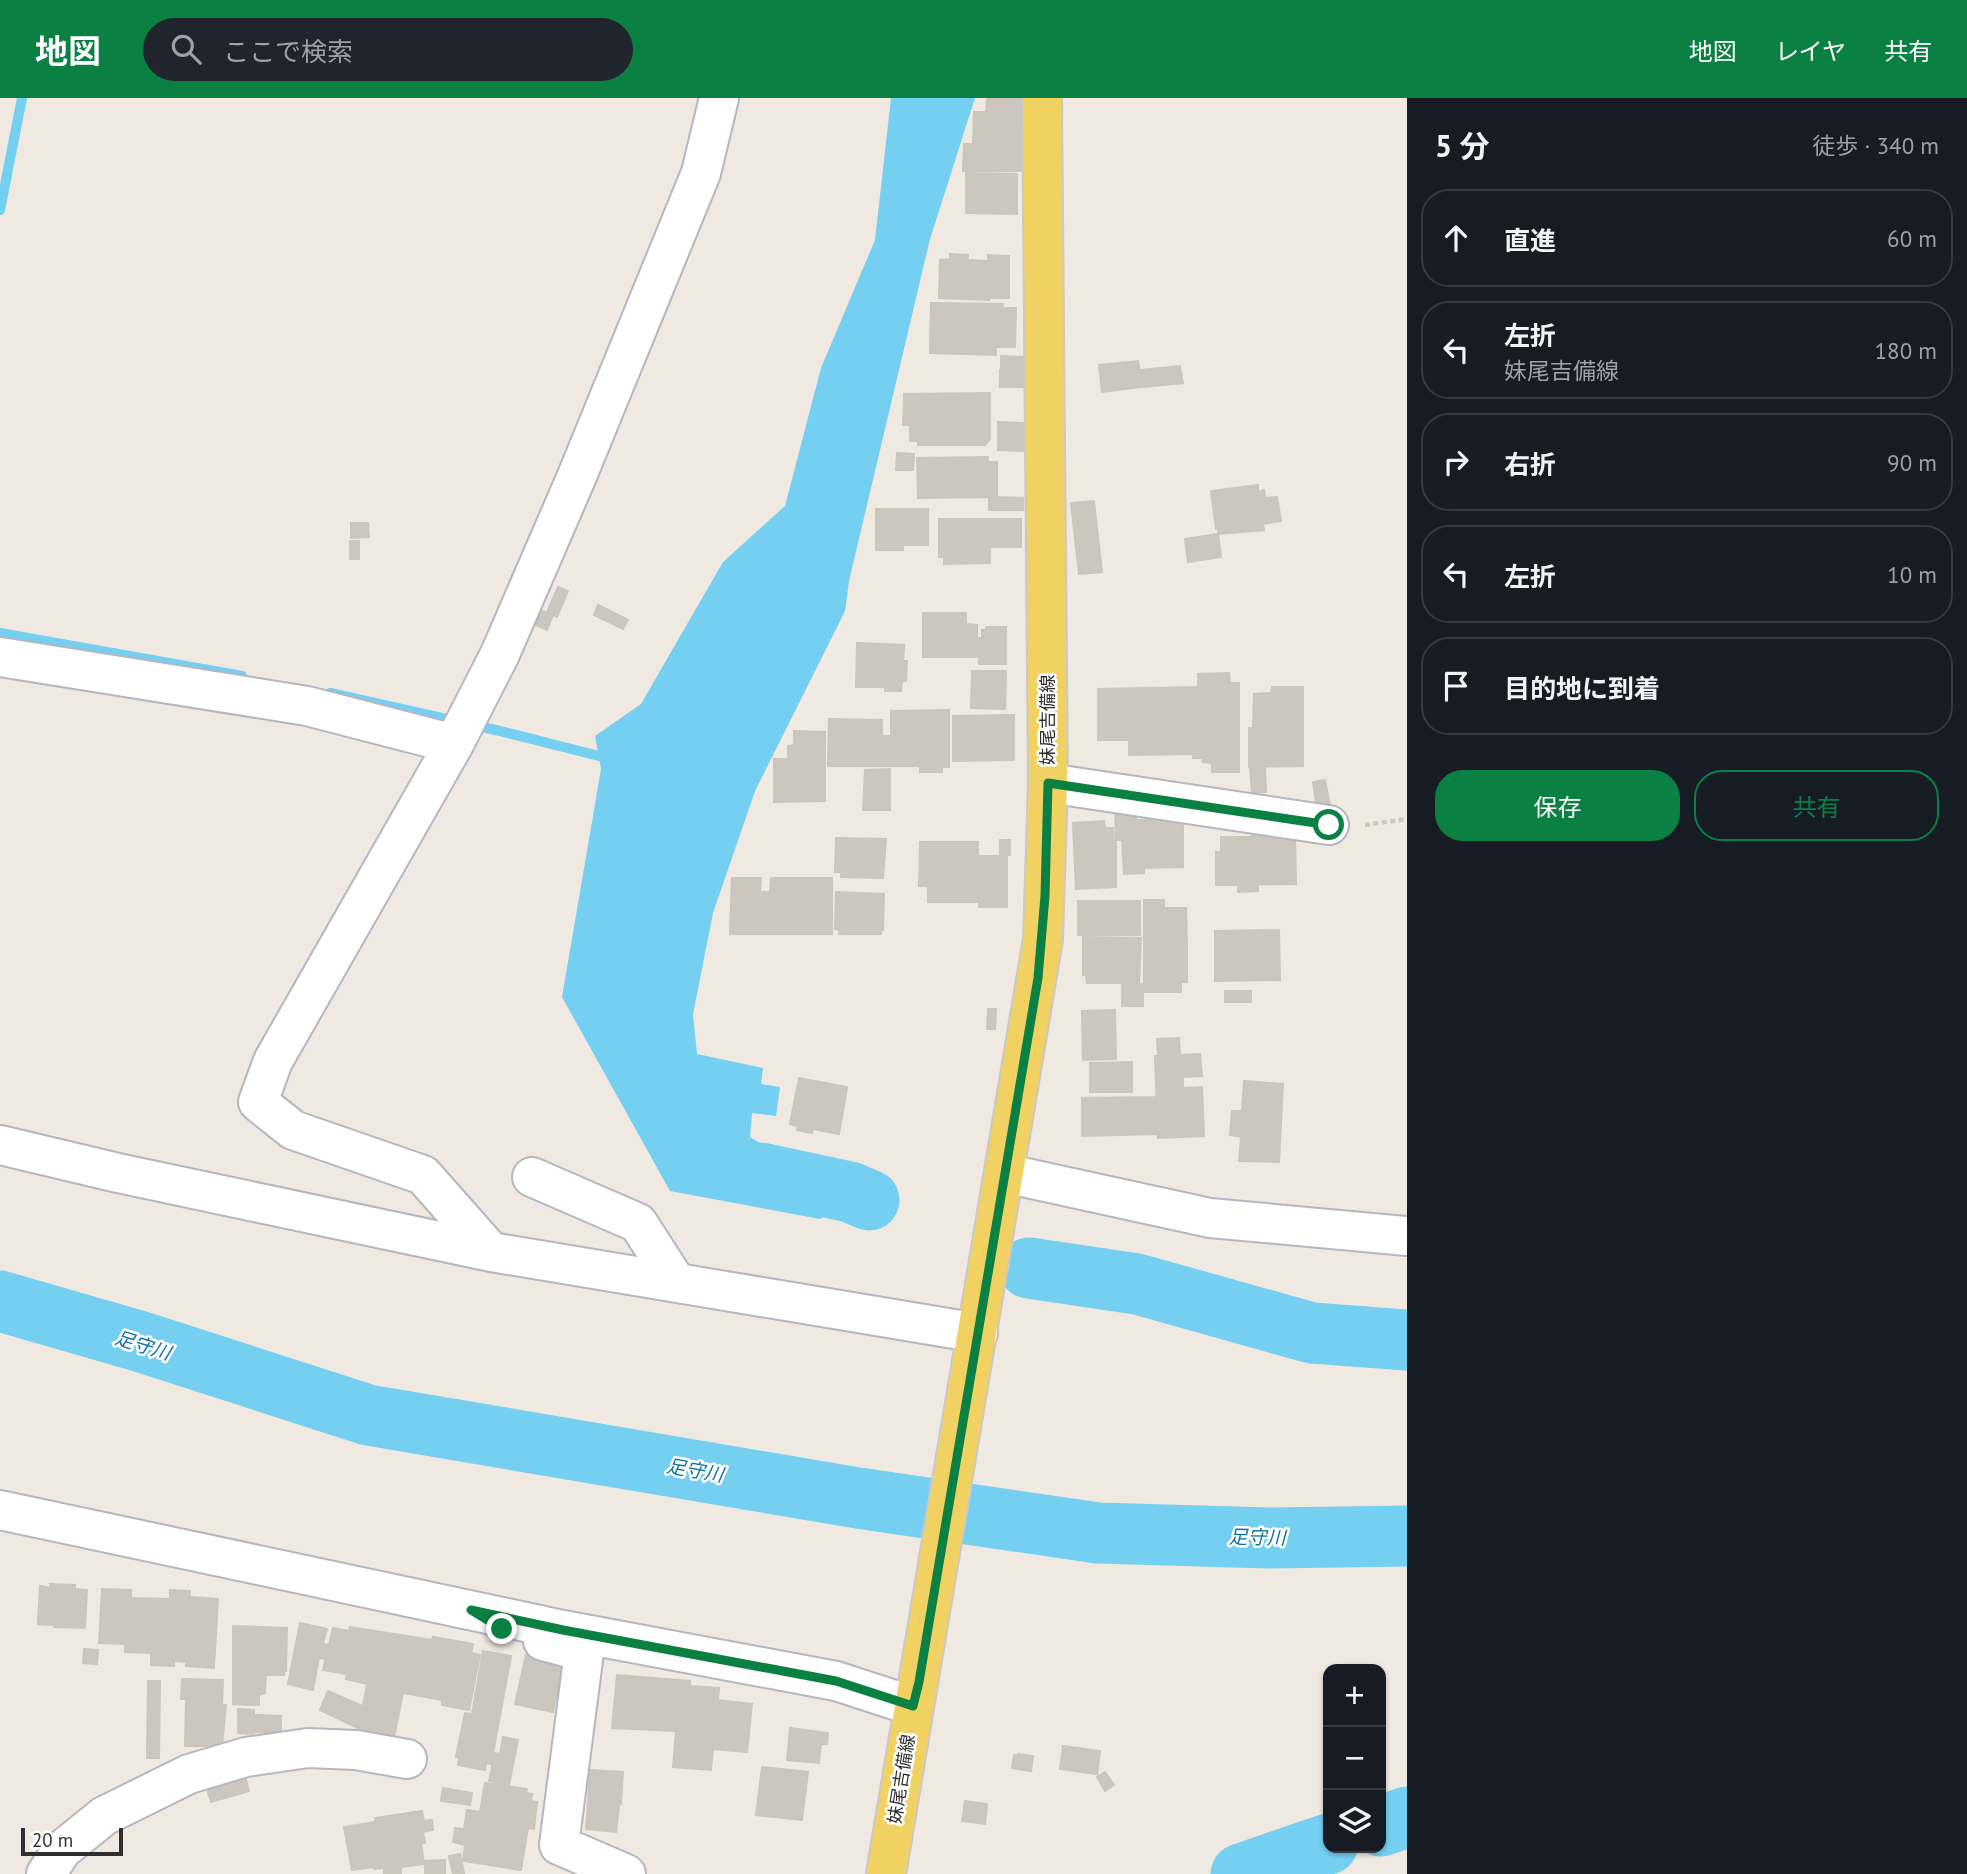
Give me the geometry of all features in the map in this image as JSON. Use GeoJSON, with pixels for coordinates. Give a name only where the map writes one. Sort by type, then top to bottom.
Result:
{"type":"FeatureCollection","features":[{"type":"Feature","properties":{"kind":"main road","name":"妹尾吉備線"},"geometry":{"type":"LineString","coordinates":[[886,1874],[1043,939],[1048,783],[1042,98]]}},
{"type":"Feature","properties":{"kind":"street"},"geometry":{"type":"LineString","coordinates":[[491,1252],[423,1175],[293,1130],[258,1102],[273,1061],[462,729],[500,654],[701,173],[719,98]]}},
{"type":"Feature","properties":{"kind":"street"},"geometry":{"type":"LineString","coordinates":[[0,657],[462,729]]}},
{"type":"Feature","properties":{"kind":"street"},"geometry":{"type":"LineString","coordinates":[[1048,783],[1329,825]]}},
{"type":"Feature","properties":{"kind":"street"},"geometry":{"type":"LineString","coordinates":[[0,1145],[118,1173],[491,1252],[676,1282],[977,1342]]}},
{"type":"Feature","properties":{"kind":"street"},"geometry":{"type":"LineString","coordinates":[[1004,1173],[1210,1218],[1407,1236]]}},
{"type":"Feature","properties":{"kind":"street"},"geometry":{"type":"LineString","coordinates":[[532,1177],[638,1223],[676,1282]]}},
{"type":"Feature","properties":{"kind":"street"},"geometry":{"type":"LineString","coordinates":[[0,1510],[563,1630],[916,1694]]}},
{"type":"Feature","properties":{"kind":"street"},"geometry":{"type":"LineString","coordinates":[[471,1610],[502,1629],[584,1652],[554,1859],[626,1874]]}},
{"type":"Feature","properties":{"kind":"street"},"geometry":{"type":"LineString","coordinates":[[46,1874],[62,1850],[104,1816],[189,1773],[246,1757],[308,1748],[356,1750],[407,1759]]}},
{"type":"Feature","properties":{"kind":"path"},"geometry":{"type":"LineString","coordinates":[[1329,825],[1384,824],[1407,819]]}},
{"type":"Feature","properties":{"kind":"water"},"geometry":{"type":"Polygon","coordinates":[[[891,98],[975,98],[930,239],[849,581],[845,611],[755,791],[713,913],[693,1014],[697,1054],[763,1068],[761,1084],[780,1087],[776,1116],[752,1113],[750,1137],[790,1161],[833,1169],[842,1178],[841,1205],[820,1219],[670,1191],[562,997],[601,769],[595,736],[641,704],[723,562],[785,506],[821,368],[875,240],[891,98]]]}},
{"type":"Feature","properties":{"kind":"building"},"geometry":{"type":"Polygon","coordinates":[[[987,98],[1021,98],[1022,171],[963,171],[964,144],[973,144],[974,112],[986,112],[987,98]]]}},
{"type":"Feature","properties":{"kind":"building"},"geometry":{"type":"Polygon","coordinates":[[[966,173],[1017,174],[1017,214],[966,213],[966,173]]]}},
{"type":"Feature","properties":{"kind":"building"},"geometry":{"type":"Polygon","coordinates":[[[950,254],[968,255],[968,260],[988,261],[988,255],[1009,256],[1009,298],[939,298],[940,260],[950,259],[950,254]]]}},
{"type":"Feature","properties":{"kind":"building"},"geometry":{"type":"Polygon","coordinates":[[[931,303],[1003,304],[1002,308],[1016,308],[1015,347],[996,347],[996,355],[930,353],[931,303]]]}},
{"type":"Feature","properties":{"kind":"building"},"geometry":{"type":"Polygon","coordinates":[[[1001,356],[1024,357],[1024,369],[1001,368],[1001,356]]]}},
{"type":"Feature","properties":{"kind":"building"},"geometry":{"type":"Polygon","coordinates":[[[1138,361],[1142,387],[1102,392],[1099,365],[1138,361]]]}},
{"type":"Feature","properties":{"kind":"building"},"geometry":{"type":"Polygon","coordinates":[[[1180,366],[1183,383],[1143,387],[1141,370],[1180,366]]]}},
{"type":"Feature","properties":{"kind":"building"},"geometry":{"type":"Polygon","coordinates":[[[1000,370],[1025,370],[1025,387],[1000,387],[1000,370]]]}},
{"type":"Feature","properties":{"kind":"building"},"geometry":{"type":"Polygon","coordinates":[[[990,393],[990,439],[985,445],[918,445],[918,441],[910,441],[910,425],[903,425],[904,394],[990,393]]]}},
{"type":"Feature","properties":{"kind":"building"},"geometry":{"type":"Polygon","coordinates":[[[998,422],[1025,423],[1025,451],[998,450],[998,422]]]}},
{"type":"Feature","properties":{"kind":"building"},"geometry":{"type":"Polygon","coordinates":[[[897,453],[914,454],[913,470],[896,470],[897,453]]]}},
{"type":"Feature","properties":{"kind":"building"},"geometry":{"type":"Polygon","coordinates":[[[988,457],[988,462],[997,462],[997,497],[918,498],[917,458],[988,457]]]}},
{"type":"Feature","properties":{"kind":"building"},"geometry":{"type":"Polygon","coordinates":[[[1258,485],[1258,492],[1264,490],[1265,498],[1277,497],[1281,521],[1263,524],[1264,530],[1219,534],[1211,491],[1258,485]]]}},
{"type":"Feature","properties":{"kind":"building"},"geometry":{"type":"Polygon","coordinates":[[[989,497],[1023,498],[1023,510],[989,510],[989,497]]]}},
{"type":"Feature","properties":{"kind":"building"},"geometry":{"type":"Polygon","coordinates":[[[1094,501],[1102,572],[1079,574],[1071,503],[1094,501]]]}},
{"type":"Feature","properties":{"kind":"building"},"geometry":{"type":"Polygon","coordinates":[[[876,509],[928,509],[928,545],[903,545],[903,550],[876,550],[876,509]]]}},
{"type":"Feature","properties":{"kind":"building"},"geometry":{"type":"Polygon","coordinates":[[[939,519],[990,519],[990,563],[944,564],[944,557],[939,557],[939,519]]]}},
{"type":"Feature","properties":{"kind":"building"},"geometry":{"type":"Polygon","coordinates":[[[990,519],[1021,519],[1021,547],[990,547],[990,519]]]}},
{"type":"Feature","properties":{"kind":"building"},"geometry":{"type":"Polygon","coordinates":[[[351,523],[368,523],[369,537],[351,538],[351,523]]]}},
{"type":"Feature","properties":{"kind":"building"},"geometry":{"type":"Polygon","coordinates":[[[1218,534],[1221,557],[1188,562],[1185,539],[1218,534]]]}},
{"type":"Feature","properties":{"kind":"building"},"geometry":{"type":"Polygon","coordinates":[[[350,541],[359,541],[359,559],[350,559],[350,541]]]}},
{"type":"Feature","properties":{"kind":"building"},"geometry":{"type":"Polygon","coordinates":[[[558,587],[568,591],[557,617],[547,612],[558,587]]]}},
{"type":"Feature","properties":{"kind":"building"},"geometry":{"type":"Polygon","coordinates":[[[598,605],[628,620],[623,629],[594,615],[598,605]]]}},
{"type":"Feature","properties":{"kind":"building"},"geometry":{"type":"Polygon","coordinates":[[[542,611],[553,615],[547,630],[536,625],[542,611]]]}},
{"type":"Feature","properties":{"kind":"building"},"geometry":{"type":"Polygon","coordinates":[[[923,613],[966,613],[966,624],[977,625],[977,657],[923,657],[923,613]]]}},
{"type":"Feature","properties":{"kind":"building"},"geometry":{"type":"Polygon","coordinates":[[[986,627],[1006,627],[1006,664],[979,664],[978,638],[982,638],[982,630],[986,630],[986,627]]]}},
{"type":"Feature","properties":{"kind":"building"},"geometry":{"type":"Polygon","coordinates":[[[857,643],[904,645],[903,661],[907,661],[906,681],[902,681],[901,691],[885,691],[885,687],[856,687],[857,643]]]}},
{"type":"Feature","properties":{"kind":"building"},"geometry":{"type":"Polygon","coordinates":[[[972,671],[1006,671],[1005,709],[971,708],[972,671]]]}},
{"type":"Feature","properties":{"kind":"building"},"geometry":{"type":"Polygon","coordinates":[[[1229,673],[1230,683],[1239,683],[1239,772],[1212,772],[1212,763],[1203,762],[1202,758],[1193,758],[1193,754],[1129,755],[1129,740],[1098,740],[1098,689],[1198,687],[1198,674],[1229,673]]]}},
{"type":"Feature","properties":{"kind":"building"},"geometry":{"type":"Polygon","coordinates":[[[1272,687],[1303,687],[1303,766],[1249,767],[1249,728],[1253,728],[1254,694],[1271,693],[1272,687]]]}},
{"type":"Feature","properties":{"kind":"building"},"geometry":{"type":"Polygon","coordinates":[[[949,710],[949,767],[942,767],[942,772],[920,772],[920,766],[828,766],[829,719],[882,720],[882,736],[891,736],[891,711],[949,710]]]}},
{"type":"Feature","properties":{"kind":"building"},"geometry":{"type":"Polygon","coordinates":[[[1014,715],[1014,760],[953,761],[953,716],[1014,715]]]}},
{"type":"Feature","properties":{"kind":"building"},"geometry":{"type":"Polygon","coordinates":[[[794,731],[825,732],[825,801],[774,802],[774,759],[788,759],[788,746],[794,745],[794,731]]]}},
{"type":"Feature","properties":{"kind":"building"},"geometry":{"type":"Polygon","coordinates":[[[1265,767],[1266,792],[1252,793],[1250,768],[1265,767]]]}},
{"type":"Feature","properties":{"kind":"building"},"geometry":{"type":"Polygon","coordinates":[[[890,769],[890,810],[863,810],[865,770],[890,769]]]}},
{"type":"Feature","properties":{"kind":"building"},"geometry":{"type":"Polygon","coordinates":[[[1325,780],[1330,805],[1317,807],[1313,782],[1325,780]]]}},
{"type":"Feature","properties":{"kind":"building"},"geometry":{"type":"Polygon","coordinates":[[[1115,810],[1136,810],[1136,820],[1183,820],[1183,867],[1144,868],[1144,873],[1124,874],[1122,840],[1116,840],[1115,810]]]}},
{"type":"Feature","properties":{"kind":"building"},"geometry":{"type":"Polygon","coordinates":[[[1104,821],[1105,828],[1113,828],[1114,841],[1116,840],[1116,887],[1076,889],[1073,823],[1104,821]]]}},
{"type":"Feature","properties":{"kind":"building"},"geometry":{"type":"Polygon","coordinates":[[[1252,833],[1295,833],[1296,884],[1216,885],[1216,852],[1221,852],[1221,837],[1252,837],[1252,833]]]}},
{"type":"Feature","properties":{"kind":"building"},"geometry":{"type":"Polygon","coordinates":[[[836,838],[886,839],[883,878],[841,877],[841,872],[835,872],[836,838]]]}},
{"type":"Feature","properties":{"kind":"building"},"geometry":{"type":"Polygon","coordinates":[[[1000,840],[1010,840],[1010,855],[1000,855],[1000,840]]]}},
{"type":"Feature","properties":{"kind":"building"},"geometry":{"type":"Polygon","coordinates":[[[920,842],[978,842],[978,886],[919,886],[920,842]]]}},
{"type":"Feature","properties":{"kind":"building"},"geometry":{"type":"Polygon","coordinates":[[[979,856],[1007,856],[1007,907],[979,907],[979,856]]]}},
{"type":"Feature","properties":{"kind":"building"},"geometry":{"type":"Polygon","coordinates":[[[732,878],[761,878],[760,892],[770,892],[771,878],[832,878],[832,934],[730,934],[732,878]]]}},
{"type":"Feature","properties":{"kind":"building"},"geometry":{"type":"Polygon","coordinates":[[[1238,885],[1258,885],[1258,891],[1238,892],[1238,885]]]}},
{"type":"Feature","properties":{"kind":"building"},"geometry":{"type":"Polygon","coordinates":[[[928,886],[978,887],[978,902],[928,902],[928,886]]]}},
{"type":"Feature","properties":{"kind":"building"},"geometry":{"type":"Polygon","coordinates":[[[836,892],[884,894],[881,934],[839,934],[840,930],[835,929],[836,892]]]}},
{"type":"Feature","properties":{"kind":"building"},"geometry":{"type":"Polygon","coordinates":[[[1144,900],[1164,900],[1164,908],[1186,908],[1187,945],[1180,945],[1181,992],[1144,992],[1144,900]]]}},
{"type":"Feature","properties":{"kind":"building"},"geometry":{"type":"Polygon","coordinates":[[[1078,901],[1140,901],[1140,935],[1078,935],[1078,901]]]}},
{"type":"Feature","properties":{"kind":"building"},"geometry":{"type":"Polygon","coordinates":[[[1279,930],[1280,980],[1215,981],[1215,931],[1279,930]]]}},
{"type":"Feature","properties":{"kind":"building"},"geometry":{"type":"Polygon","coordinates":[[[1083,937],[1141,938],[1139,983],[1087,983],[1086,975],[1083,975],[1083,937]]]}},
{"type":"Feature","properties":{"kind":"building"},"geometry":{"type":"Polygon","coordinates":[[[1180,945],[1187,945],[1187,982],[1181,981],[1180,945]]]}},
{"type":"Feature","properties":{"kind":"building"},"geometry":{"type":"Polygon","coordinates":[[[1143,984],[1143,1006],[1122,1006],[1122,985],[1143,984]]]}},
{"type":"Feature","properties":{"kind":"building"},"geometry":{"type":"Polygon","coordinates":[[[1225,991],[1251,991],[1251,1002],[1225,1002],[1225,991]]]}},
{"type":"Feature","properties":{"kind":"building"},"geometry":{"type":"Polygon","coordinates":[[[988,1009],[996,1009],[995,1029],[987,1029],[988,1009]]]}},
{"type":"Feature","properties":{"kind":"building"},"geometry":{"type":"Polygon","coordinates":[[[1115,1010],[1116,1059],[1083,1060],[1082,1011],[1115,1010]]]}},
{"type":"Feature","properties":{"kind":"building"},"geometry":{"type":"Polygon","coordinates":[[[1179,1038],[1180,1055],[1200,1054],[1202,1076],[1183,1077],[1183,1088],[1202,1087],[1204,1136],[1158,1138],[1155,1056],[1158,1056],[1157,1039],[1179,1038]]]}},
{"type":"Feature","properties":{"kind":"building"},"geometry":{"type":"Polygon","coordinates":[[[1132,1062],[1132,1092],[1090,1092],[1090,1063],[1132,1062]]]}},
{"type":"Feature","properties":{"kind":"building"},"geometry":{"type":"Polygon","coordinates":[[[799,1078],[847,1087],[839,1134],[813,1129],[812,1133],[797,1130],[798,1126],[790,1124],[799,1078]]]}},
{"type":"Feature","properties":{"kind":"building"},"geometry":{"type":"Polygon","coordinates":[[[1244,1081],[1283,1084],[1279,1162],[1239,1161],[1241,1137],[1230,1135],[1232,1111],[1242,1111],[1244,1081]]]}},
{"type":"Feature","properties":{"kind":"building"},"geometry":{"type":"Polygon","coordinates":[[[1155,1097],[1156,1134],[1082,1136],[1082,1098],[1155,1097]]]}},
{"type":"Feature","properties":{"kind":"building"},"geometry":{"type":"Polygon","coordinates":[[[50,1584],[75,1585],[75,1589],[87,1590],[85,1628],[38,1624],[40,1586],[51,1588],[50,1584]]]}},
{"type":"Feature","properties":{"kind":"building"},"geometry":{"type":"Polygon","coordinates":[[[102,1589],[131,1590],[131,1598],[170,1599],[170,1590],[190,1591],[187,1662],[174,1661],[174,1666],[151,1665],[151,1653],[125,1652],[125,1644],[99,1643],[102,1589]]]}},
{"type":"Feature","properties":{"kind":"building"},"geometry":{"type":"Polygon","coordinates":[[[190,1597],[218,1599],[214,1668],[186,1666],[190,1597]]]}},
{"type":"Feature","properties":{"kind":"building"},"geometry":{"type":"Polygon","coordinates":[[[300,1623],[327,1629],[323,1644],[329,1645],[326,1659],[319,1658],[313,1690],[288,1684],[300,1623]]]}},
{"type":"Feature","properties":{"kind":"building"},"geometry":{"type":"Polygon","coordinates":[[[233,1626],[287,1628],[286,1671],[284,1675],[266,1675],[265,1693],[259,1695],[259,1705],[233,1704],[233,1626]]]}},
{"type":"Feature","properties":{"kind":"building"},"geometry":{"type":"Polygon","coordinates":[[[350,1627],[473,1644],[471,1653],[480,1655],[469,1710],[442,1705],[442,1700],[403,1693],[394,1737],[362,1730],[367,1708],[363,1706],[367,1684],[346,1679],[347,1674],[323,1670],[333,1628],[349,1631],[350,1627]]]}},
{"type":"Feature","properties":{"kind":"building"},"geometry":{"type":"Polygon","coordinates":[[[84,1649],[98,1650],[97,1664],[83,1663],[84,1649]]]}},
{"type":"Feature","properties":{"kind":"building"},"geometry":{"type":"Polygon","coordinates":[[[483,1651],[511,1656],[491,1764],[486,1763],[485,1770],[458,1765],[459,1758],[456,1757],[465,1713],[472,1714],[483,1651]]]}},
{"type":"Feature","properties":{"kind":"building"},"geometry":{"type":"Polygon","coordinates":[[[526,1655],[563,1663],[553,1712],[515,1704],[526,1655]]]}},
{"type":"Feature","properties":{"kind":"building"},"geometry":{"type":"Polygon","coordinates":[[[617,1675],[690,1681],[690,1686],[719,1688],[711,1770],[673,1767],[676,1731],[612,1728],[617,1675]]]}},
{"type":"Feature","properties":{"kind":"building"},"geometry":{"type":"Polygon","coordinates":[[[182,1679],[223,1680],[222,1705],[226,1705],[222,1746],[185,1746],[186,1699],[181,1699],[182,1679]]]}},
{"type":"Feature","properties":{"kind":"building"},"geometry":{"type":"Polygon","coordinates":[[[148,1681],[160,1681],[159,1758],[147,1758],[148,1681]]]}},
{"type":"Feature","properties":{"kind":"building"},"geometry":{"type":"Polygon","coordinates":[[[328,1691],[367,1708],[362,1730],[320,1710],[328,1691]]]}},
{"type":"Feature","properties":{"kind":"building"},"geometry":{"type":"Polygon","coordinates":[[[717,1700],[752,1704],[747,1752],[713,1749],[717,1700]]]}},
{"type":"Feature","properties":{"kind":"building"},"geometry":{"type":"Polygon","coordinates":[[[238,1709],[254,1710],[254,1734],[238,1733],[238,1709]]]}},
{"type":"Feature","properties":{"kind":"building"},"geometry":{"type":"Polygon","coordinates":[[[255,1715],[281,1716],[281,1733],[255,1732],[255,1715]]]}},
{"type":"Feature","properties":{"kind":"building"},"geometry":{"type":"Polygon","coordinates":[[[790,1728],[828,1733],[827,1744],[821,1744],[819,1763],[787,1760],[790,1728]]]}},
{"type":"Feature","properties":{"kind":"building"},"geometry":{"type":"Polygon","coordinates":[[[503,1737],[518,1740],[509,1785],[489,1781],[495,1753],[500,1754],[503,1737]]]}},
{"type":"Feature","properties":{"kind":"building"},"geometry":{"type":"Polygon","coordinates":[[[1063,1746],[1100,1751],[1097,1774],[1060,1769],[1063,1746]]]}},
{"type":"Feature","properties":{"kind":"building"},"geometry":{"type":"Polygon","coordinates":[[[1014,1755],[1033,1756],[1031,1771],[1012,1768],[1014,1755]]]}},
{"type":"Feature","properties":{"kind":"building"},"geometry":{"type":"Polygon","coordinates":[[[242,1765],[249,1791],[211,1802],[203,1775],[242,1765]]]}},
{"type":"Feature","properties":{"kind":"building"},"geometry":{"type":"Polygon","coordinates":[[[762,1767],[808,1772],[802,1820],[756,1815],[762,1767]]]}},
{"type":"Feature","properties":{"kind":"building"},"geometry":{"type":"Polygon","coordinates":[[[590,1770],[623,1772],[621,1804],[588,1801],[590,1770]]]}},
{"type":"Feature","properties":{"kind":"building"},"geometry":{"type":"Polygon","coordinates":[[[1105,1772],[1114,1785],[1105,1791],[1097,1777],[1105,1772]]]}},
{"type":"Feature","properties":{"kind":"building"},"geometry":{"type":"Polygon","coordinates":[[[485,1783],[527,1789],[526,1793],[532,1794],[531,1801],[537,1802],[534,1829],[528,1828],[521,1870],[463,1861],[465,1845],[453,1842],[455,1828],[464,1829],[467,1810],[480,1812],[485,1783]]]}},
{"type":"Feature","properties":{"kind":"building"},"geometry":{"type":"Polygon","coordinates":[[[443,1788],[472,1793],[470,1805],[441,1801],[443,1788]]]}},
{"type":"Feature","properties":{"kind":"building"},"geometry":{"type":"Polygon","coordinates":[[[965,1801],[987,1804],[985,1824],[962,1821],[965,1801]]]}},
{"type":"Feature","properties":{"kind":"building"},"geometry":{"type":"Polygon","coordinates":[[[588,1803],[619,1806],[616,1832],[586,1829],[588,1803]]]}},
{"type":"Feature","properties":{"kind":"building"},"geometry":{"type":"Polygon","coordinates":[[[422,1811],[424,1821],[432,1820],[433,1830],[423,1832],[425,1843],[421,1843],[424,1864],[401,1867],[401,1874],[384,1874],[384,1868],[374,1867],[352,1870],[344,1827],[375,1822],[375,1818],[422,1811]]]}},
{"type":"Feature","properties":{"kind":"building"},"geometry":{"type":"Polygon","coordinates":[[[460,1854],[464,1873],[453,1874],[449,1856],[460,1854]]]}},
{"type":"Feature","properties":{"kind":"building"},"geometry":{"type":"Polygon","coordinates":[[[445,1860],[445,1874],[425,1874],[425,1861],[445,1860]]]}},
{"type":"Feature","properties":{"kind":"waterway"},"geometry":{"type":"LineString","coordinates":[[0,210],[22,98]]}},
{"type":"Feature","properties":{"kind":"waterway"},"geometry":{"type":"LineString","coordinates":[[0,633],[242,676]]}},
{"type":"Feature","properties":{"kind":"waterway"},"geometry":{"type":"LineString","coordinates":[[330,693],[611,759]]}},
{"type":"Feature","properties":{"kind":"waterway"},"geometry":{"type":"LineString","coordinates":[[761,1173],[850,1192],[869,1200]]}},
{"type":"Feature","properties":{"kind":"waterway"},"geometry":{"type":"LineString","coordinates":[[1029,1268],[1137,1284],[1312,1333],[1407,1340]]}},
{"type":"Feature","properties":{"kind":"waterway","name":"足守川"},"geometry":{"type":"LineString","coordinates":[[0,1301],[142,1342],[368,1415],[858,1498],[1098,1533],[1270,1538],[1407,1536]]}},
{"type":"Feature","properties":{"kind":"waterway"},"geometry":{"type":"LineString","coordinates":[[1386,1824],[1407,1817]]}},
{"type":"Feature","properties":{"kind":"waterway"},"geometry":{"type":"LineString","coordinates":[[1241,1874],[1323,1846]]}},
{"type":"Feature","properties":{"kind":"route"},"geometry":{"type":"LineString","coordinates":[[502,1629],[471,1610],[836,1681],[913,1706],[1038,978],[1043,939],[1048,783],[1329,825]]}}]}
